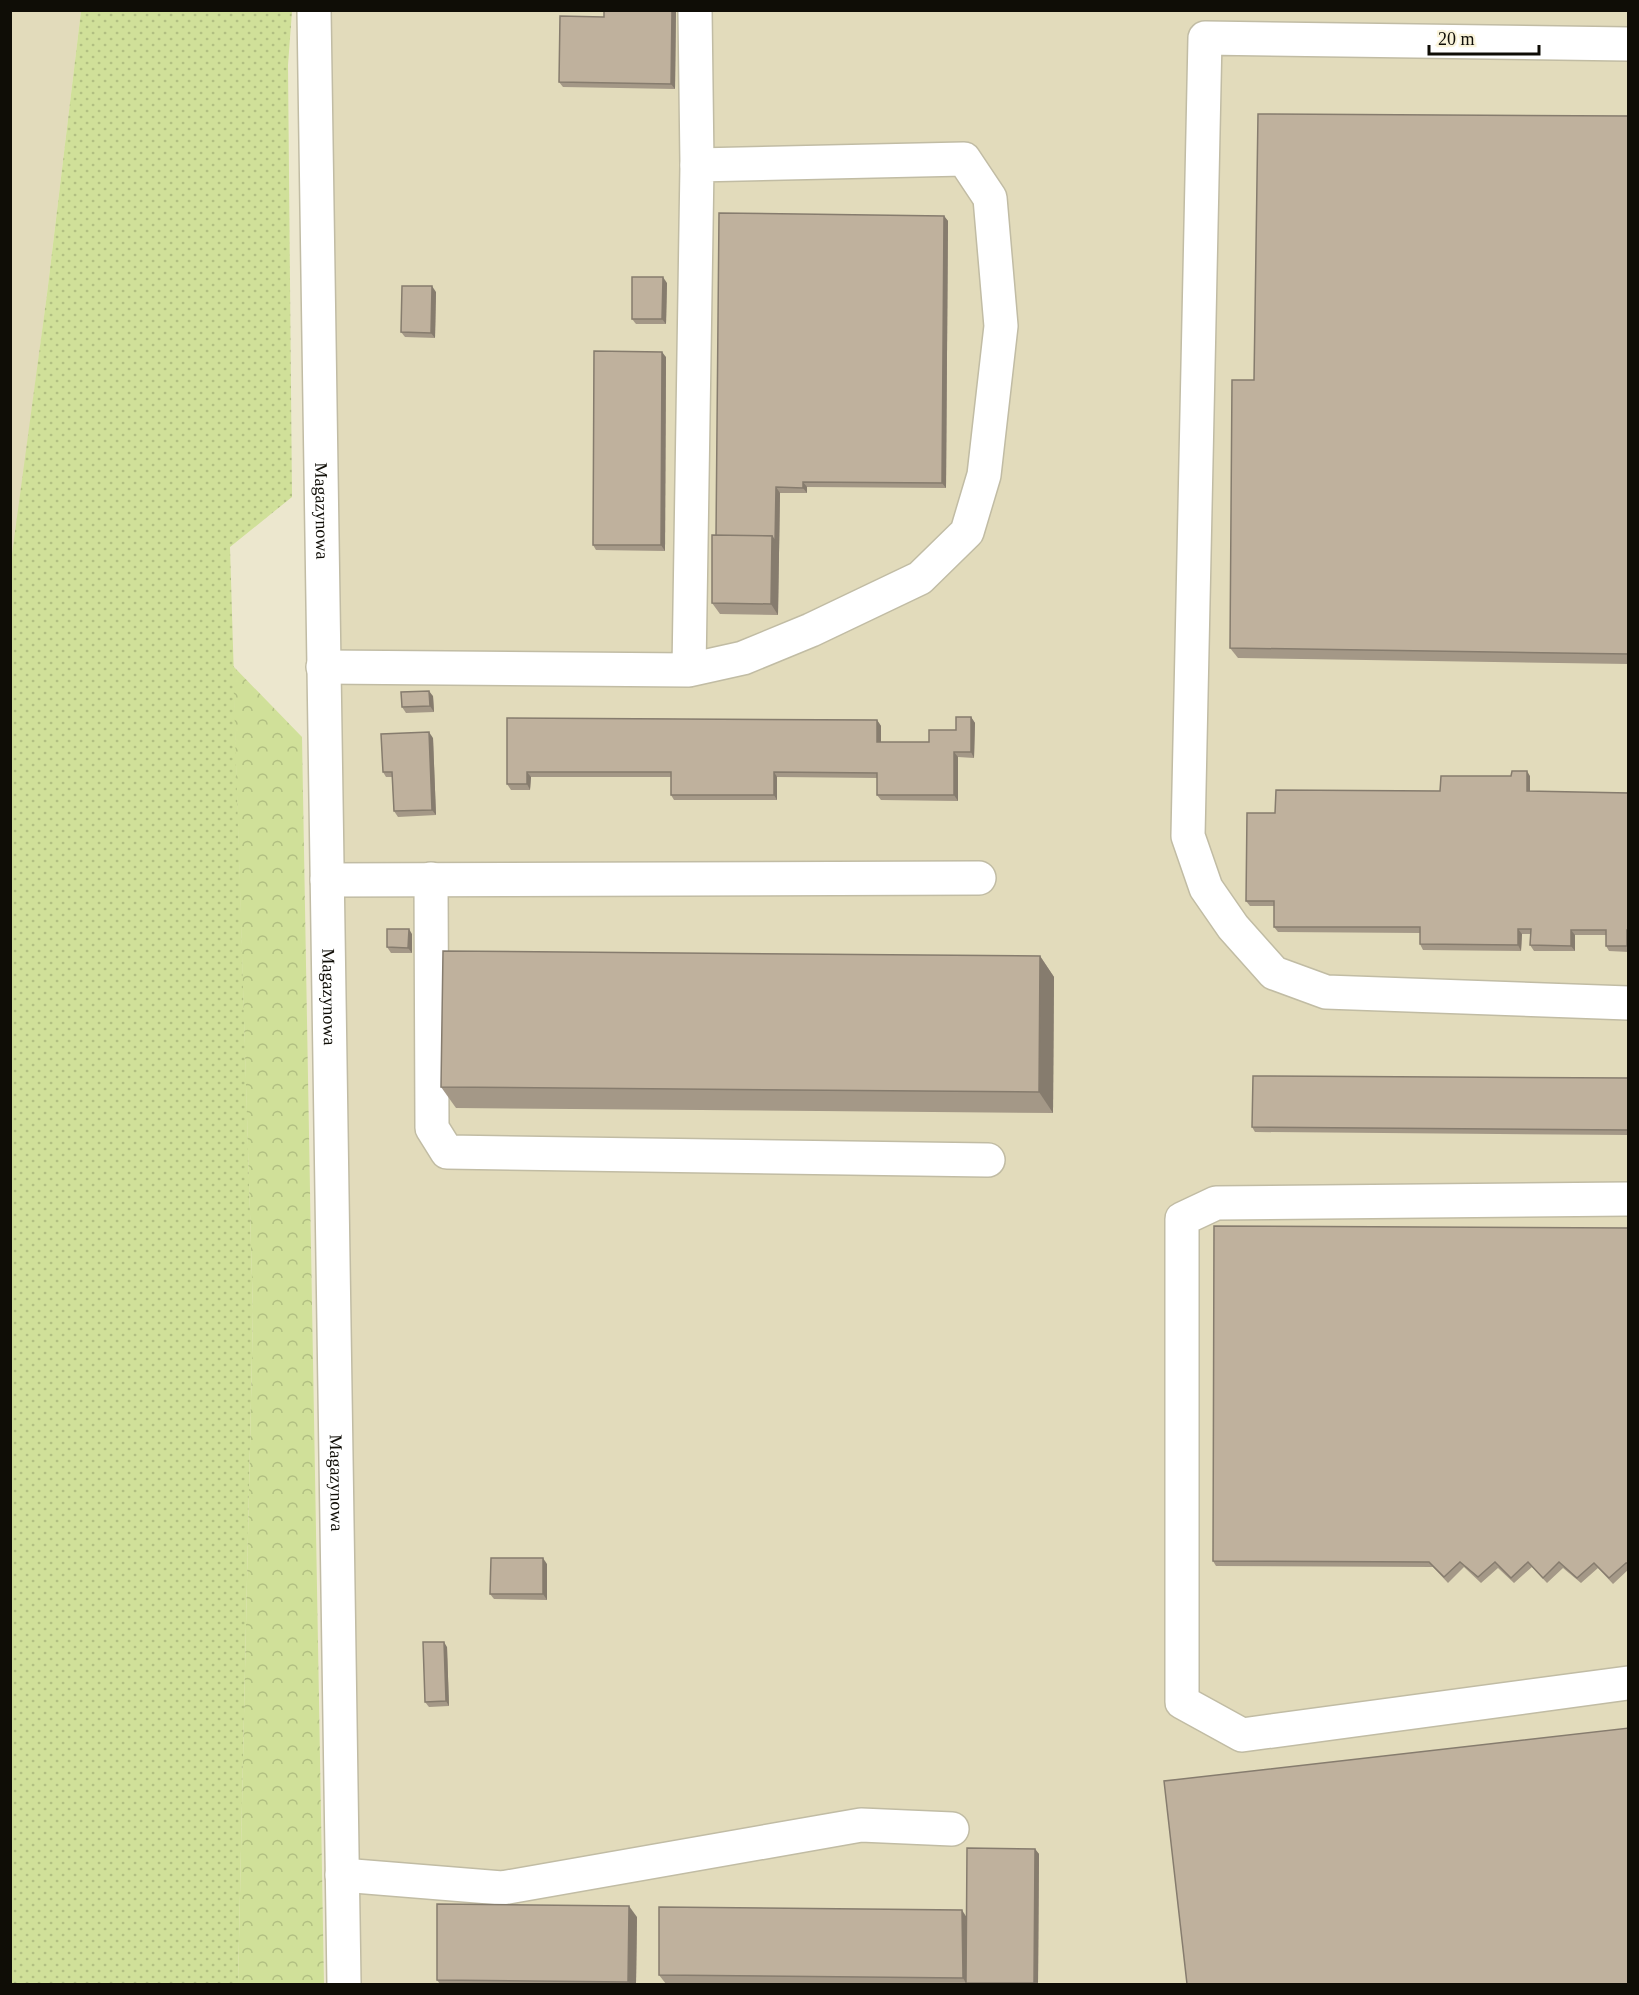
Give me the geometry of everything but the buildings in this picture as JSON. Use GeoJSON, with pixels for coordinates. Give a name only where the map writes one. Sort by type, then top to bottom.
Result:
{"type":"FeatureCollection","features":[{"type":"Feature","properties":{"kind":"street","name":"Magazynowa"},"geometry":{"type":"LineString","coordinates":[[314,10],[344,1984]]}},
{"type":"Feature","properties":{"kind":"street"},"geometry":{"type":"LineString","coordinates":[[689,670],[697,165],[695,10]]}},
{"type":"Feature","properties":{"kind":"street"},"geometry":{"type":"LineString","coordinates":[[1629,44],[1205,38],[1188,836],[1206,888],[1233,927],[1274,973],[1326,992],[1629,1003]]}},
{"type":"Feature","properties":{"kind":"street"},"geometry":{"type":"LineString","coordinates":[[324,667],[689,670],[742,658],[811,630],[920,578],[967,532],[984,475],[1001,326],[990,198],[963,159],[697,165]]}},
{"type":"Feature","properties":{"kind":"street"},"geometry":{"type":"LineString","coordinates":[[327,880],[979,878]]}},
{"type":"Feature","properties":{"kind":"street"},"geometry":{"type":"LineString","coordinates":[[431,879],[432,1128],[447,1152],[988,1160]]}},
{"type":"Feature","properties":{"kind":"street"},"geometry":{"type":"LineString","coordinates":[[1629,1199],[1216,1203],[1182,1219],[1182,1702],[1242,1736],[1629,1683]]}},
{"type":"Feature","properties":{"kind":"street"},"geometry":{"type":"LineString","coordinates":[[342,1875],[502,1888],[861,1825],[952,1829]]}},
{"type":"Feature","properties":{"kind":"shaded area"},"geometry":{"type":"Polygon","coordinates":[[[11,11],[81,11],[11,569],[11,11]]]}},
{"type":"Feature","properties":{"kind":"shaded area"},"geometry":{"type":"Polygon","coordinates":[[[327,11],[1628,11],[1628,1984],[359,1984],[327,11]]]}},
{"type":"Feature","properties":{"kind":"green space"},"geometry":{"type":"Polygon","coordinates":[[[81,11],[292,11],[288,65],[292,497],[230,547],[253,1311],[238,1984],[11,1984],[10,569],[47,294],[81,11]]]}},
{"type":"Feature","properties":{"kind":"green space"},"geometry":{"type":"Polygon","coordinates":[[[233,666],[302,737],[324,1984],[238,1984],[253,1311],[233,666]]]}}]}
